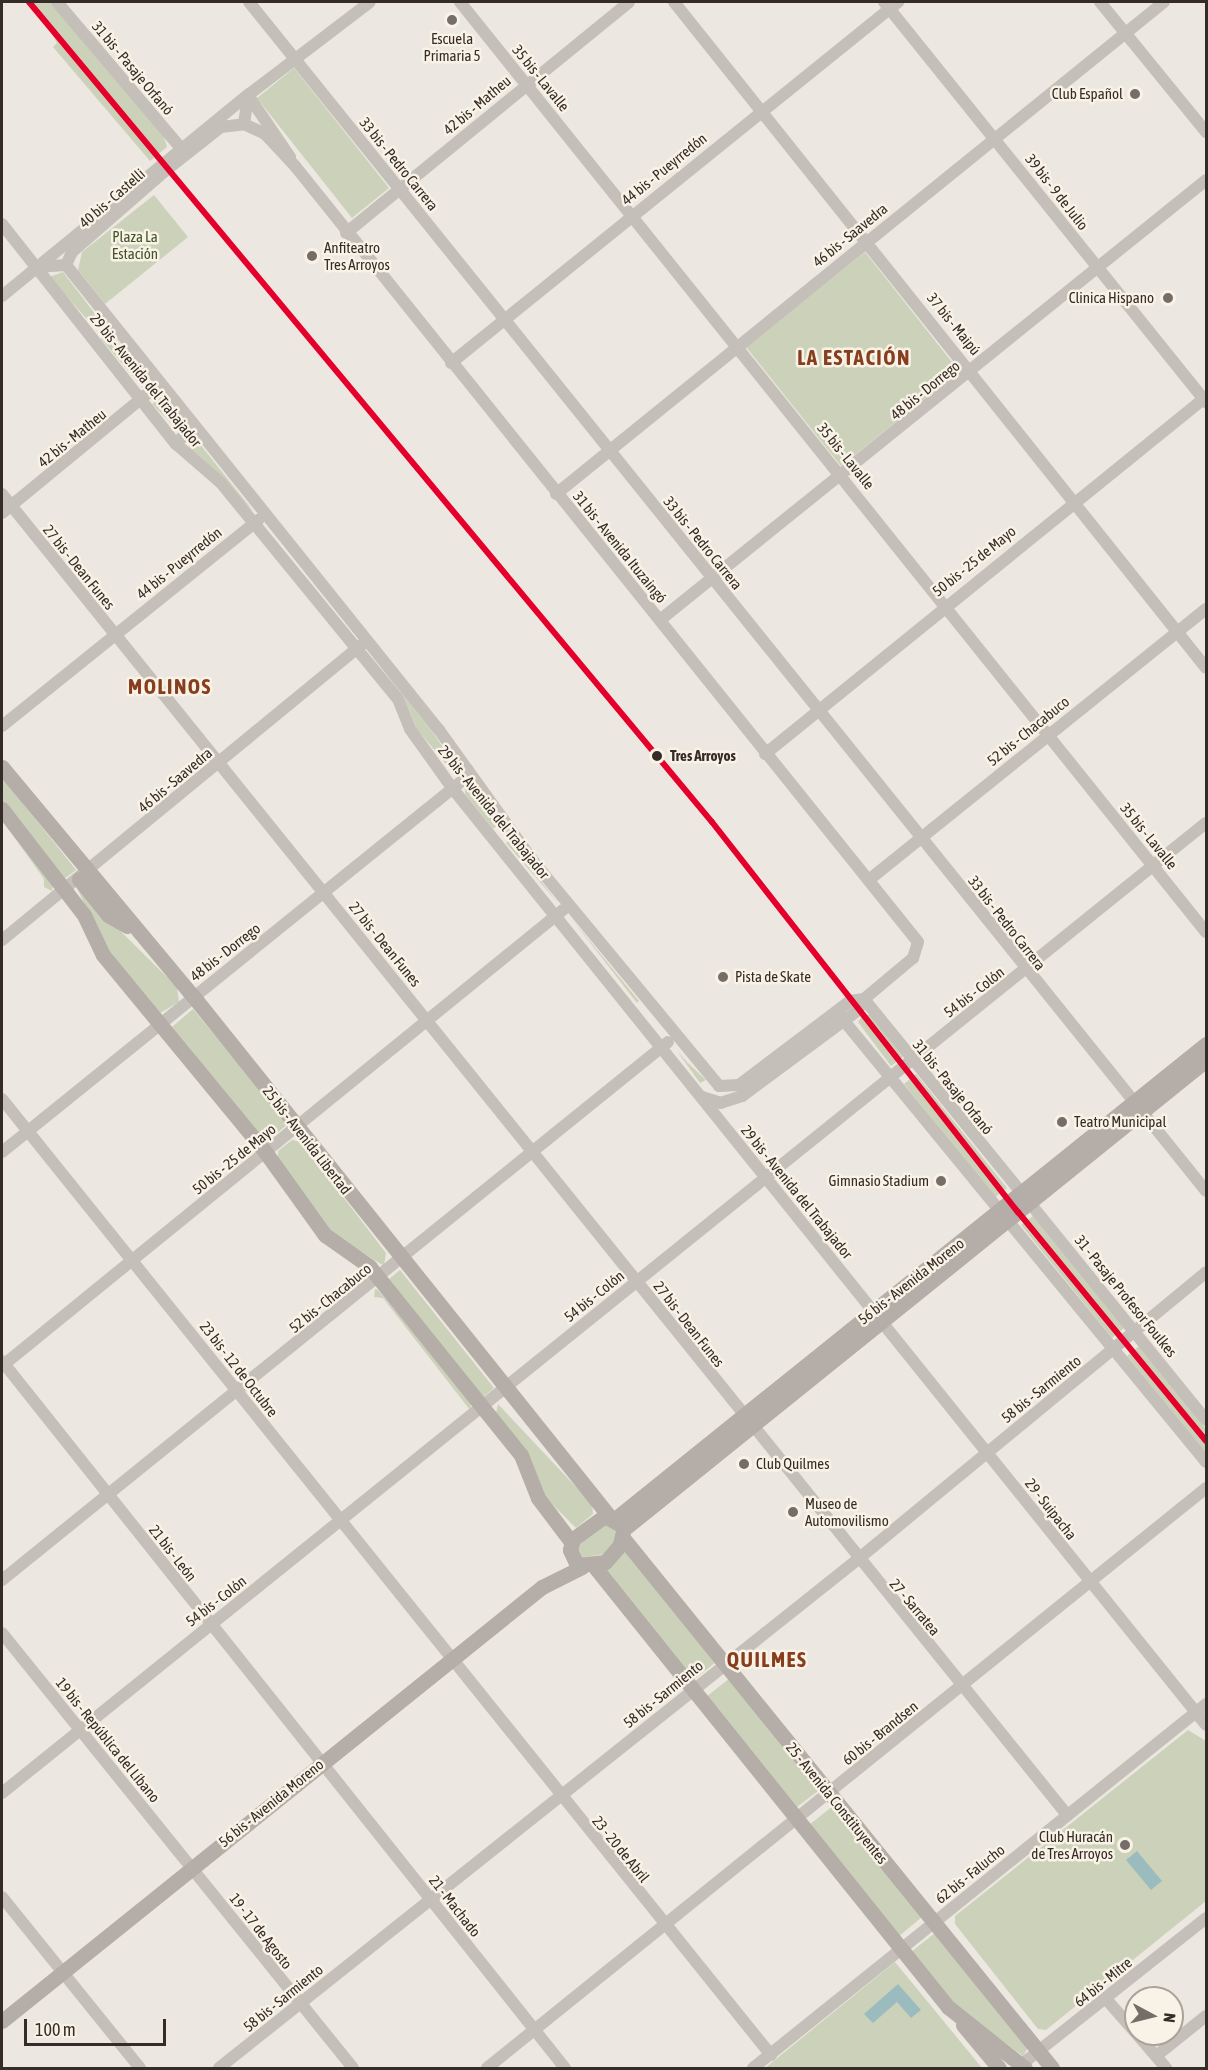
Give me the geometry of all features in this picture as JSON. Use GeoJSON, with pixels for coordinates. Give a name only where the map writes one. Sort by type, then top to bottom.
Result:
{"type":"FeatureCollection","features":[{"type":"Feature","properties":{"kind":"main road","name":"25 bis - Avenida Libertad"},"geometry":{"type":"LineString","coordinates":[[2,767],[83,876],[135,930],[193,996],[298,1127],[500,1393],[548,1443],[618,1525]]}},
{"type":"Feature","properties":{"kind":"main road"},"geometry":{"type":"LineString","coordinates":[[2,809],[66,890],[103,956],[266,1153],[325,1235],[379,1278],[521,1455],[538,1498],[571,1547],[692,1689],[795,1820],[999,2068]]}},
{"type":"Feature","properties":{"kind":"main road","name":"56 bis - Avenida Moreno"},"geometry":{"type":"LineString","coordinates":[[1137,1109],[1206,1044]]}},
{"type":"Feature","properties":{"kind":"main road","name":"56 bis - Avenida Moreno"},"geometry":{"type":"LineString","coordinates":[[2,2020],[542,1587],[612,1556],[618,1525],[1025,1197],[1137,1109],[1206,1060]]}},
{"type":"Feature","properties":{"kind":"main road","name":"56 bis - Avenida Moreno"},"geometry":{"type":"LineString","coordinates":[[542,1587],[588,1524],[618,1525]]}},
{"type":"Feature","properties":{"kind":"main road","name":"25 - Avenida Constituyentes"},"geometry":{"type":"LineString","coordinates":[[618,1525],[829,1794],[1052,2068]]}},
{"type":"Feature","properties":{"kind":"main road"},"geometry":{"type":"LineString","coordinates":[[948,2007],[1021,2067]]}},
{"type":"Feature","properties":{"kind":"street","name":"31 bis - Pasaje Orfanó"},"geometry":{"type":"LineString","coordinates":[[57,2],[183,151]]}},
{"type":"Feature","properties":{"kind":"street","name":"33 bis - Pedro Carrera"},"geometry":{"type":"LineString","coordinates":[[249,2],[1025,970],[1206,1191]]}},
{"type":"Feature","properties":{"kind":"street","name":"40 bis - Castelli"},"geometry":{"type":"LineString","coordinates":[[2,296],[134,192],[248,94],[297,60],[370,2]]}},
{"type":"Feature","properties":{"kind":"street","name":"35 bis - Lavalle"},"geometry":{"type":"LineString","coordinates":[[460,2],[842,475],[1206,932]]}},
{"type":"Feature","properties":{"kind":"street","name":"42 bis - Matheu"},"geometry":{"type":"LineString","coordinates":[[346,233],[629,2]]}},
{"type":"Feature","properties":{"kind":"street","name":"37 bis - Maipú"},"geometry":{"type":"LineString","coordinates":[[674,2],[1076,499],[1206,668]]}},
{"type":"Feature","properties":{"kind":"street"},"geometry":{"type":"LineString","coordinates":[[1100,2],[1206,132]]}},
{"type":"Feature","properties":{"kind":"street","name":"46 bis - Saavedra"},"geometry":{"type":"LineString","coordinates":[[556,494],[994,136],[1164,2]]}},
{"type":"Feature","properties":{"kind":"street","name":"44 bis - Pueyrredón"},"geometry":{"type":"LineString","coordinates":[[451,363],[890,4]]}},
{"type":"Feature","properties":{"kind":"street","name":"39 bis - 9 de Julio"},"geometry":{"type":"LineString","coordinates":[[890,4],[1206,399]]}},
{"type":"Feature","properties":{"kind":"street"},"geometry":{"type":"LineString","coordinates":[[244,124],[248,94]]}},
{"type":"Feature","properties":{"kind":"street","name":"31 bis - Avenida Ituzaingó"},"geometry":{"type":"LineString","coordinates":[[248,94],[295,166],[346,233],[765,753],[870,879],[920,949],[864,999]]}},
{"type":"Feature","properties":{"kind":"street","name":"40 bis - Castelli"},"geometry":{"type":"LineString","coordinates":[[183,151],[221,127],[244,124]]}},
{"type":"Feature","properties":{"kind":"street","name":"31 bis - Avenida Ituzaingó"},"geometry":{"type":"LineString","coordinates":[[244,124],[265,134],[295,166]]}},
{"type":"Feature","properties":{"kind":"street","name":"48 bis - Dorrego"},"geometry":{"type":"LineString","coordinates":[[660,620],[1100,269],[1206,180]]}},
{"type":"Feature","properties":{"kind":"street","name":"40 bis - Castelli"},"geometry":{"type":"LineString","coordinates":[[66,265],[72,252],[134,192]]}},
{"type":"Feature","properties":{"kind":"street","name":"29 bis - Avenida del Trabajador"},"geometry":{"type":"LineString","coordinates":[[2,224],[176,444],[221,483],[317,606],[398,699],[410,729],[453,789],[559,915],[877,1316]]}},
{"type":"Feature","properties":{"kind":"street"},"geometry":{"type":"LineString","coordinates":[[38,267],[66,265]]}},
{"type":"Feature","properties":{"kind":"street","name":"29 bis - Avenida del Trabajador"},"geometry":{"type":"LineString","coordinates":[[66,265],[108,321],[366,640],[568,905],[674,1036],[714,1080],[727,1088],[841,1016]]}},
{"type":"Feature","properties":{"kind":"street"},"geometry":{"type":"LineString","coordinates":[[92,337],[108,321]]}},
{"type":"Feature","properties":{"kind":"street","name":"42 bis - Matheu"},"geometry":{"type":"LineString","coordinates":[[6,509],[142,401],[159,384]]}},
{"type":"Feature","properties":{"kind":"street","name":"50 bis - 25 de Mayo"},"geometry":{"type":"LineString","coordinates":[[765,753],[945,604],[1206,399]]}},
{"type":"Feature","properties":{"kind":"street"},"geometry":{"type":"LineString","coordinates":[[176,444],[193,425]]}},
{"type":"Feature","properties":{"kind":"street","name":"27 bis - Dean Funes"},"geometry":{"type":"LineString","coordinates":[[2,494],[6,509],[114,634],[324,892],[532,1154],[637,1280],[746,1421]]}},
{"type":"Feature","properties":{"kind":"street","name":"44 bis - Pueyrredón"},"geometry":{"type":"LineString","coordinates":[[2,726],[265,515]]}},
{"type":"Feature","properties":{"kind":"street"},"geometry":{"type":"LineString","coordinates":[[317,606],[329,596]]}},
{"type":"Feature","properties":{"kind":"street","name":"52 bis - Chacabuco"},"geometry":{"type":"LineString","coordinates":[[870,879],[1047,734],[1206,609]]}},
{"type":"Feature","properties":{"kind":"street","name":"46 bis - Saavedra"},"geometry":{"type":"LineString","coordinates":[[2,940],[83,876],[366,640]]}},
{"type":"Feature","properties":{"kind":"street","name":"48 bis - Dorrego"},"geometry":{"type":"LineString","coordinates":[[2,1152],[468,776]]}},
{"type":"Feature","properties":{"kind":"street","name":"54 bis - Colón"},"geometry":{"type":"LineString","coordinates":[[2,1793],[209,1624],[483,1408],[637,1280],[1206,823]]}},
{"type":"Feature","properties":{"kind":"street"},"geometry":{"type":"LineString","coordinates":[[494,840],[510,827]]}},
{"type":"Feature","properties":{"kind":"street","name":"50 bis - 25 de Mayo"},"geometry":{"type":"LineString","coordinates":[[2,1363],[428,1022],[559,915],[568,905]]}},
{"type":"Feature","properties":{"kind":"street","name":"31 bis - Pasaje Orfanó"},"geometry":{"type":"LineString","coordinates":[[864,999],[1025,1197]]}},
{"type":"Feature","properties":{"kind":"street"},"geometry":{"type":"LineString","coordinates":[[714,1080],[701,1095],[721,1103],[742,1096],[864,999]]}},
{"type":"Feature","properties":{"kind":"street"},"geometry":{"type":"LineString","coordinates":[[637,1012],[648,1003]]}},
{"type":"Feature","properties":{"kind":"street"},"geometry":{"type":"LineString","coordinates":[[841,1016],[893,1076],[1206,1462]]}},
{"type":"Feature","properties":{"kind":"street","name":"52 bis - Chacabuco"},"geometry":{"type":"LineString","coordinates":[[2,1580],[379,1278],[674,1036]]}},
{"type":"Feature","properties":{"kind":"street","name":"23 bis - 12 de Octubre"},"geometry":{"type":"LineString","coordinates":[[2,1099],[133,1259],[340,1522],[452,1658]]}},
{"type":"Feature","properties":{"kind":"street","name":"31 - Pasaje Profesor Foulkes"},"geometry":{"type":"LineString","coordinates":[[1025,1197],[1206,1420]]}},
{"type":"Feature","properties":{"kind":"street","name":"58 bis - Sarmiento"},"geometry":{"type":"LineString","coordinates":[[219,2068],[692,1689],[857,1560],[1206,1272]]}},
{"type":"Feature","properties":{"kind":"street","name":"29 - Suipacha"},"geometry":{"type":"LineString","coordinates":[[877,1316],[988,1451],[1088,1581],[1201,1708],[1206,1725]]}},
{"type":"Feature","properties":{"kind":"street","name":"21 bis - León"},"geometry":{"type":"LineString","coordinates":[[2,1363],[321,1762]]}},
{"type":"Feature","properties":{"kind":"street","name":"27 - Sarratea"},"geometry":{"type":"LineString","coordinates":[[746,1421],[1067,1815]]}},
{"type":"Feature","properties":{"kind":"street","name":"60 bis - Brandsen"},"geometry":{"type":"LineString","coordinates":[[487,2068],[666,1927],[1088,1581],[1206,1488]]}},
{"type":"Feature","properties":{"kind":"street","name":"19 bis - República del Líbano"},"geometry":{"type":"LineString","coordinates":[[2,1633],[192,1867]]}},
{"type":"Feature","properties":{"kind":"street","name":"23 - 20 de Abril"},"geometry":{"type":"LineString","coordinates":[[452,1658],[559,1797],[771,2055]]}},
{"type":"Feature","properties":{"kind":"street","name":"62 bis - Falucho"},"geometry":{"type":"LineString","coordinates":[[753,2068],[1201,1708]]}},
{"type":"Feature","properties":{"kind":"street","name":"21 - Machado"},"geometry":{"type":"LineString","coordinates":[[321,1762],[565,2068]]}},
{"type":"Feature","properties":{"kind":"street","name":"19 - 17 de Agosto"},"geometry":{"type":"LineString","coordinates":[[192,1867],[299,2004],[353,2068]]}},
{"type":"Feature","properties":{"kind":"street"},"geometry":{"type":"LineString","coordinates":[[2,1896],[140,2068]]}},
{"type":"Feature","properties":{"kind":"street","name":"64 bis - Mitre"},"geometry":{"type":"LineString","coordinates":[[1021,2067],[1206,1918]]}},
{"type":"Feature","properties":{"kind":"street"},"geometry":{"type":"LineString","coordinates":[[1106,1999],[1124,2020]]}},
{"type":"Feature","properties":{"kind":"street"},"geometry":{"type":"LineString","coordinates":[[1156,2056],[1206,2016]]}},
{"type":"Feature","properties":{"kind":"street"},"geometry":{"type":"LineString","coordinates":[[1147,2046],[1166,2068]]}},
{"type":"Feature","properties":{"kind":"green space"},"geometry":{"type":"Polygon","coordinates":[[[27,2],[50,2],[162,131],[167,147],[150,161],[53,47],[57,43],[49,29],[27,2]]]}},
{"type":"Feature","properties":{"kind":"green space"},"geometry":{"type":"Polygon","coordinates":[[[294,68],[389,188],[352,218],[257,98],[294,68]]]}},
{"type":"Feature","properties":{"kind":"green space","name":"Plaza La Estación"},"geometry":{"type":"Polygon","coordinates":[[[154,195],[188,237],[105,304],[78,270],[82,252],[154,195]]]}},
{"type":"Feature","properties":{"kind":"green space"},"geometry":{"type":"Polygon","coordinates":[[[865,252],[959,371],[841,466],[746,347],[865,252]]]}},
{"type":"Feature","properties":{"kind":"green space"},"geometry":{"type":"Polygon","coordinates":[[[63,272],[99,319],[95,328],[49,277],[63,272]]]}},
{"type":"Feature","properties":{"kind":"green space"},"geometry":{"type":"Polygon","coordinates":[[[109,331],[147,380],[142,387],[101,339],[109,331]]]}},
{"type":"Feature","properties":{"kind":"green space"},"geometry":{"type":"Polygon","coordinates":[[[161,397],[183,423],[180,432],[152,404],[161,397]]]}},
{"type":"Feature","properties":{"kind":"green space"},"geometry":{"type":"Polygon","coordinates":[[[191,437],[195,438],[254,512],[189,449],[191,437]]]}},
{"type":"Feature","properties":{"kind":"green space"},"geometry":{"type":"Polygon","coordinates":[[[368,651],[431,730],[455,765],[455,775],[417,729],[404,698],[368,651]]]}},
{"type":"Feature","properties":{"kind":"green space"},"geometry":{"type":"Polygon","coordinates":[[[2,777],[76,870],[64,879],[2,801],[2,777]]]}},
{"type":"Feature","properties":{"kind":"green space"},"geometry":{"type":"Polygon","coordinates":[[[465,788],[499,824],[493,829],[465,794],[465,788]]]}},
{"type":"Feature","properties":{"kind":"green space"},"geometry":{"type":"Polygon","coordinates":[[[2,820],[53,885],[52,891],[44,887],[44,879],[2,820]]]}},
{"type":"Feature","properties":{"kind":"green space"},"geometry":{"type":"Polygon","coordinates":[[[511,839],[529,866],[559,904],[506,843],[511,839]]]}},
{"type":"Feature","properties":{"kind":"green space"},"geometry":{"type":"Polygon","coordinates":[[[77,888],[177,987],[179,1002],[160,1013],[108,955],[77,888]]]}},
{"type":"Feature","properties":{"kind":"green space"},"geometry":{"type":"Polygon","coordinates":[[[571,918],[639,1001],[637,1003],[571,918]]]}},
{"type":"Feature","properties":{"kind":"green space"},"geometry":{"type":"Polygon","coordinates":[[[193,1009],[288,1124],[266,1142],[172,1027],[193,1009]]]}},
{"type":"Feature","properties":{"kind":"green space"},"geometry":{"type":"Polygon","coordinates":[[[863,1015],[871,1015],[903,1057],[891,1066],[858,1022],[863,1015]]]}},
{"type":"Feature","properties":{"kind":"green space"},"geometry":{"type":"Polygon","coordinates":[[[677,1051],[688,1063],[706,1080],[700,1083],[677,1051]]]}},
{"type":"Feature","properties":{"kind":"green space"},"geometry":{"type":"Polygon","coordinates":[[[916,1074],[1007,1188],[995,1197],[904,1084],[916,1074]]]}},
{"type":"Feature","properties":{"kind":"green space"},"geometry":{"type":"Polygon","coordinates":[[[292,1140],[301,1142],[386,1253],[384,1266],[333,1234],[278,1160],[278,1151],[292,1140]]]}},
{"type":"Feature","properties":{"kind":"green space"},"geometry":{"type":"Polygon","coordinates":[[[1033,1216],[1124,1328],[1112,1338],[1021,1225],[1033,1216]]]}},
{"type":"Feature","properties":{"kind":"green space"},"geometry":{"type":"Polygon","coordinates":[[[400,1270],[494,1388],[482,1398],[388,1280],[400,1270]]]}},
{"type":"Feature","properties":{"kind":"green space"},"geometry":{"type":"Polygon","coordinates":[[[375,1289],[378,1290],[472,1402],[470,1410],[383,1298],[374,1297],[375,1289]]]}},
{"type":"Feature","properties":{"kind":"green space"},"geometry":{"type":"Polygon","coordinates":[[[1139,1346],[1206,1429],[1206,1454],[1127,1356],[1139,1346]]]}},
{"type":"Feature","properties":{"kind":"green space"},"geometry":{"type":"Polygon","coordinates":[[[498,1404],[592,1504],[593,1514],[576,1528],[544,1496],[531,1461],[496,1413],[498,1404]]]}},
{"type":"Feature","properties":{"kind":"green space"},"geometry":{"type":"Polygon","coordinates":[[[616,1524],[619,1537],[605,1554],[579,1558],[577,1548],[596,1526],[616,1524]]]}},
{"type":"Feature","properties":{"kind":"green space"},"geometry":{"type":"Polygon","coordinates":[[[626,1550],[716,1662],[692,1681],[602,1570],[626,1550]]]}},
{"type":"Feature","properties":{"kind":"green space"},"geometry":{"type":"Polygon","coordinates":[[[730,1678],[818,1791],[793,1810],[706,1697],[730,1678]]]}},
{"type":"Feature","properties":{"kind":"green space","name":"Club Huracán de Tres Arroyos"},"geometry":{"type":"Polygon","coordinates":[[[1188,1730],[1206,1741],[1206,1901],[1046,2030],[1038,2029],[955,1924],[955,1916],[1188,1730]]]}},
{"type":"Feature","properties":{"kind":"green space"},"geometry":{"type":"Polygon","coordinates":[[[833,1806],[922,1917],[898,1937],[809,1825],[833,1806]]]}},
{"type":"Feature","properties":{"kind":"green space"},"geometry":{"type":"Polygon","coordinates":[[[935,1933],[1028,2048],[1023,2056],[952,2003],[911,1952],[935,1933]]]}},
{"type":"Feature","properties":{"kind":"green space"},"geometry":{"type":"Polygon","coordinates":[[[895,1962],[982,2068],[765,2068],[895,1962]]]}},
{"type":"Feature","properties":{"kind":"water"},"geometry":{"type":"Polygon","coordinates":[[[1137,1851],[1162,1881],[1151,1890],[1126,1860],[1137,1851]]]}},
{"type":"Feature","properties":{"kind":"water"},"geometry":{"type":"Polygon","coordinates":[[[898,1984],[921,2010],[911,2018],[897,2002],[873,2023],[864,2014],[898,1984]]]}},
{"type":"Feature","properties":{"kind":"transit line"},"geometry":{"type":"LineString","coordinates":[[29,2],[712,822],[1018,1212],[1206,1441]]}},
{"type":"Feature","properties":{"kind":"place","name":"Escuela Primaria 5"},"geometry":{"type":"Point","coordinates":[452,20]}},
{"type":"Feature","properties":{"kind":"place","name":"Club Español"},"geometry":{"type":"Point","coordinates":[1135,94]}},
{"type":"Feature","properties":{"kind":"place","name":"Anfiteatro Tres Arroyos"},"geometry":{"type":"Point","coordinates":[312,256]}},
{"type":"Feature","properties":{"kind":"place","name":"Clinica Hispano"},"geometry":{"type":"Point","coordinates":[1168,298]}},
{"type":"Feature","properties":{"kind":"place","name":"Tres Arroyos"},"geometry":{"type":"Point","coordinates":[657,756]}},
{"type":"Feature","properties":{"kind":"place","name":"Pista de Skate"},"geometry":{"type":"Point","coordinates":[723,977]}},
{"type":"Feature","properties":{"kind":"place","name":"Teatro Municipal"},"geometry":{"type":"Point","coordinates":[1062,1122]}},
{"type":"Feature","properties":{"kind":"place","name":"Gimnasio Stadium"},"geometry":{"type":"Point","coordinates":[941,1181]}},
{"type":"Feature","properties":{"kind":"place","name":"Club Quilmes"},"geometry":{"type":"Point","coordinates":[744,1464]}},
{"type":"Feature","properties":{"kind":"place","name":"Museo de Automovilismo"},"geometry":{"type":"Point","coordinates":[793,1512]}},
{"type":"Feature","properties":{"kind":"place","name":"Club Huracán de Tres Arroyos"},"geometry":{"type":"Point","coordinates":[1125,1845]}},
{"type":"Feature","properties":{"kind":"district","name":"LA ESTACIÓN"},"geometry":{"type":"Point","coordinates":[854,357]}},
{"type":"Feature","properties":{"kind":"district","name":"MOLINOS"},"geometry":{"type":"Point","coordinates":[170,686]}},
{"type":"Feature","properties":{"kind":"district","name":"QUILMES"},"geometry":{"type":"Point","coordinates":[767,1659]}}]}
